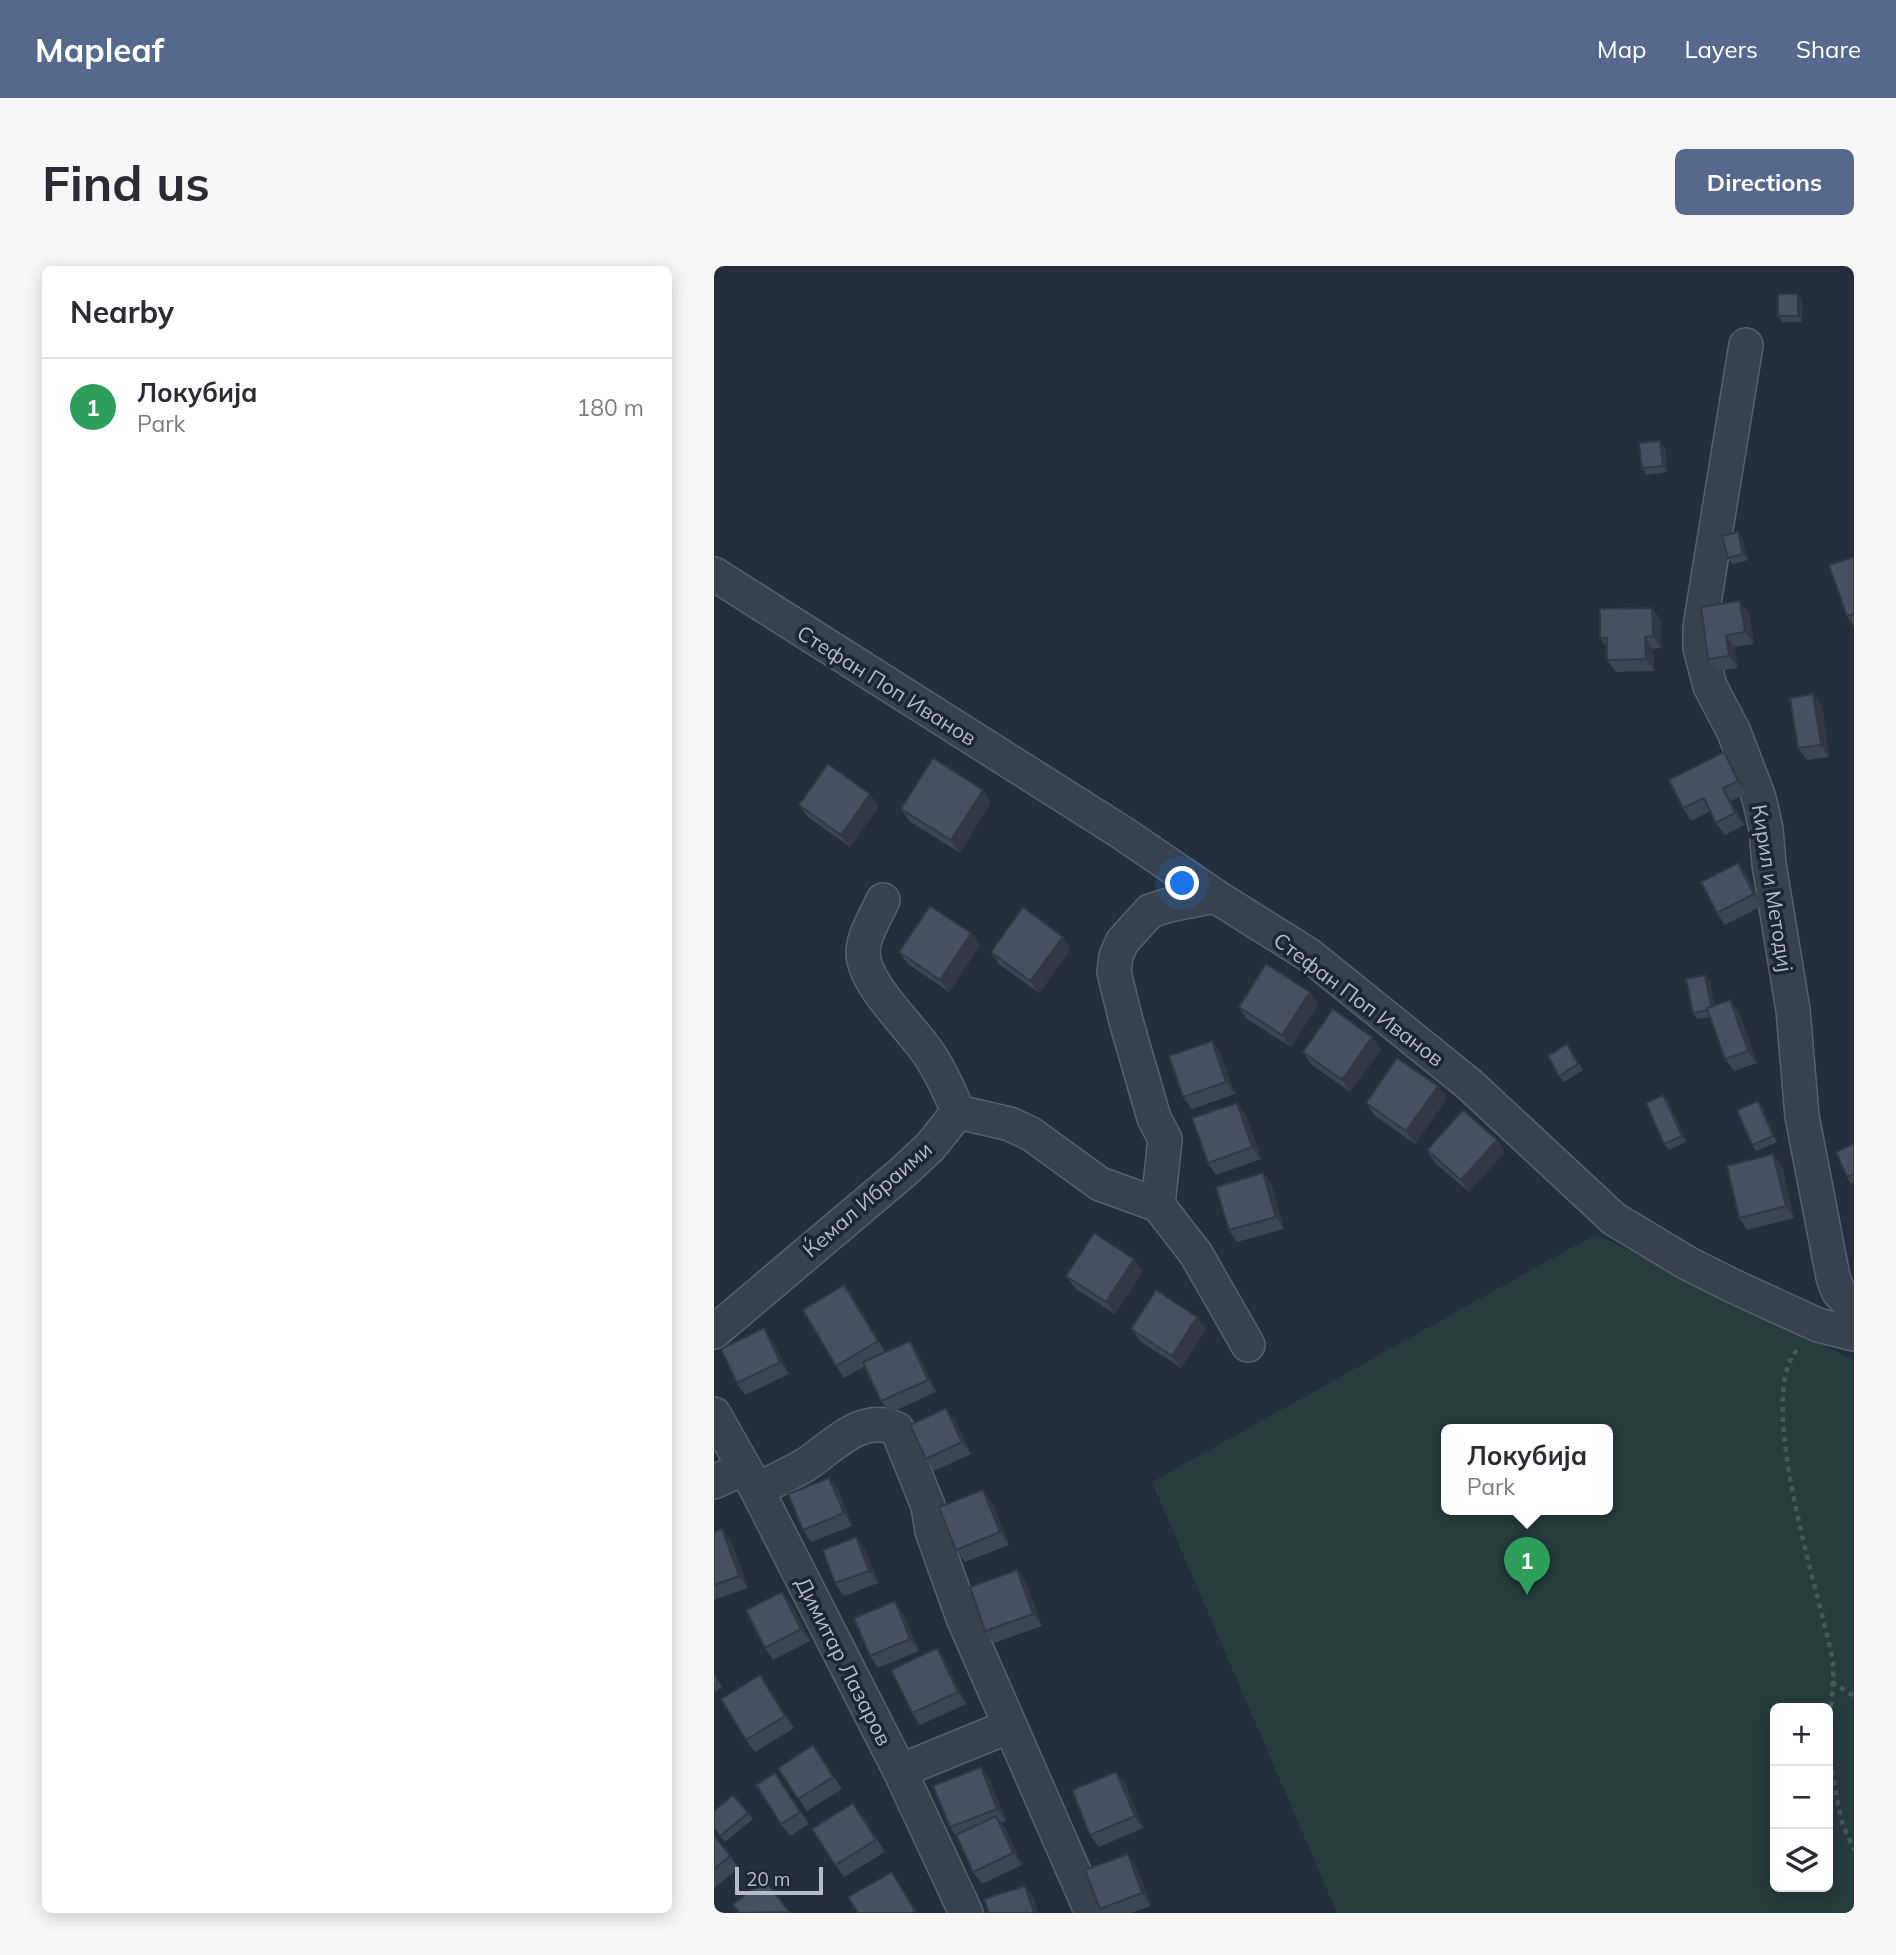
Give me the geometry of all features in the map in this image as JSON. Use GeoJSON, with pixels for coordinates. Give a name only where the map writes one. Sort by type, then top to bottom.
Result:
{"type":"FeatureCollection","features":[{"type":"Feature","properties":{"kind":"street","name":"Кирил и Методиј"},"geometry":{"type":"LineString","coordinates":[[1746,345],[1703,601],[1700,648],[1710,686],[1734,732],[1762,808],[1793,1010],[1802,1116],[1833,1277],[1838,1291],[1854,1309]]}},
{"type":"Feature","properties":{"kind":"street","name":"Стефан Поп Иванов"},"geometry":{"type":"LineString","coordinates":[[714,574],[1121,832],[1309,955],[1506,1116],[1614,1219],[1687,1263],[1818,1325],[1854,1334]]}},
{"type":"Feature","properties":{"kind":"street"},"geometry":{"type":"LineString","coordinates":[[1158,1205],[1165,1139],[1154,1118],[1126,1021],[1114,972],[1116,956],[1122,942],[1150,911],[1215,896]]}},
{"type":"Feature","properties":{"kind":"street"},"geometry":{"type":"LineString","coordinates":[[883,900],[865,941],[863,954],[869,976],[928,1053],[958,1112],[1010,1124],[1031,1134],[1100,1184],[1158,1205],[1196,1254],[1248,1345]]}},
{"type":"Feature","properties":{"kind":"street","name":"Ќемал Ибраими"},"geometry":{"type":"LineString","coordinates":[[714,1332],[902,1173],[930,1147],[958,1112]]}},
{"type":"Feature","properties":{"kind":"street","name":"Димитар Лазаров"},"geometry":{"type":"LineString","coordinates":[[714,1414],[900,1770],[966,1913]]}},
{"type":"Feature","properties":{"kind":"street"},"geometry":{"type":"LineString","coordinates":[[714,1482],[750,1479],[806,1464],[844,1435],[866,1427],[887,1424],[897,1429],[928,1506],[932,1531],[963,1618],[1092,1913]]}},
{"type":"Feature","properties":{"kind":"street"},"geometry":{"type":"LineString","coordinates":[[900,1770],[1010,1726]]}},
{"type":"Feature","properties":{"kind":"path"},"geometry":{"type":"LineString","coordinates":[[1818,1325],[1790,1357],[1782,1401],[1794,1506],[1833,1660],[1831,1703]]}},
{"type":"Feature","properties":{"kind":"path"},"geometry":{"type":"LineString","coordinates":[[1832,1681],[1854,1696]]}},
{"type":"Feature","properties":{"kind":"path"},"geometry":{"type":"LineString","coordinates":[[1831,1766],[1842,1823],[1854,1850]]}},
{"type":"Feature","properties":{"kind":"green space"},"geometry":{"type":"Polygon","coordinates":[[[1596,1234],[1854,1360],[1854,1913],[1337,1913],[1152,1482],[1596,1234]]]}},
{"type":"Feature","properties":{"kind":"building"},"geometry":{"type":"Polygon","coordinates":[[[1778,294],[1798,294],[1798,316],[1778,316],[1778,294]]]}},
{"type":"Feature","properties":{"kind":"building"},"geometry":{"type":"Polygon","coordinates":[[[1660,441],[1663,466],[1642,468],[1639,443],[1660,441]]]}},
{"type":"Feature","properties":{"kind":"building"},"geometry":{"type":"Polygon","coordinates":[[[1738,532],[1743,554],[1728,558],[1722,536],[1738,532]]]}},
{"type":"Feature","properties":{"kind":"building"},"geometry":{"type":"Polygon","coordinates":[[[1854,557],[1854,614],[1847,616],[1829,565],[1854,557]]]}},
{"type":"Feature","properties":{"kind":"building"},"geometry":{"type":"Polygon","coordinates":[[[1740,601],[1745,632],[1726,635],[1729,656],[1708,659],[1701,607],[1740,601]]]}},
{"type":"Feature","properties":{"kind":"building"},"geometry":{"type":"Polygon","coordinates":[[[1652,608],[1653,636],[1645,637],[1646,659],[1607,660],[1607,638],[1600,638],[1600,609],[1652,608]]]}},
{"type":"Feature","properties":{"kind":"building"},"geometry":{"type":"Polygon","coordinates":[[[1813,694],[1821,745],[1798,748],[1790,698],[1813,694]]]}},
{"type":"Feature","properties":{"kind":"building"},"geometry":{"type":"Polygon","coordinates":[[[1724,752],[1738,781],[1723,788],[1735,813],[1716,823],[1704,798],[1683,808],[1669,780],[1724,752]]]}},
{"type":"Feature","properties":{"kind":"building"},"geometry":{"type":"Polygon","coordinates":[[[933,758],[983,790],[951,840],[901,809],[933,758]]]}},
{"type":"Feature","properties":{"kind":"building"},"geometry":{"type":"Polygon","coordinates":[[[828,764],[870,794],[841,835],[799,805],[828,764]]]}},
{"type":"Feature","properties":{"kind":"building"},"geometry":{"type":"Polygon","coordinates":[[[1738,863],[1754,894],[1717,913],[1701,882],[1738,863]]]}},
{"type":"Feature","properties":{"kind":"building"},"geometry":{"type":"Polygon","coordinates":[[[930,906],[971,933],[940,980],[899,952],[930,906]]]}},
{"type":"Feature","properties":{"kind":"building"},"geometry":{"type":"Polygon","coordinates":[[[1023,907],[1063,937],[1030,981],[991,952],[1023,907]]]}},
{"type":"Feature","properties":{"kind":"building"},"geometry":{"type":"Polygon","coordinates":[[[1266,964],[1310,992],[1282,1035],[1239,1007],[1266,964]]]}},
{"type":"Feature","properties":{"kind":"building"},"geometry":{"type":"Polygon","coordinates":[[[1705,975],[1711,1006],[1708,1010],[1693,1013],[1686,979],[1705,975]]]}},
{"type":"Feature","properties":{"kind":"building"},"geometry":{"type":"Polygon","coordinates":[[[1730,1000],[1748,1051],[1725,1059],[1707,1008],[1730,1000]]]}},
{"type":"Feature","properties":{"kind":"building"},"geometry":{"type":"Polygon","coordinates":[[[1333,1009],[1372,1037],[1342,1080],[1303,1052],[1333,1009]]]}},
{"type":"Feature","properties":{"kind":"building"},"geometry":{"type":"Polygon","coordinates":[[[1212,1041],[1226,1082],[1183,1097],[1169,1056],[1212,1041]]]}},
{"type":"Feature","properties":{"kind":"building"},"geometry":{"type":"Polygon","coordinates":[[[1567,1044],[1578,1064],[1559,1076],[1548,1056],[1567,1044]]]}},
{"type":"Feature","properties":{"kind":"building"},"geometry":{"type":"Polygon","coordinates":[[[1397,1058],[1438,1086],[1406,1131],[1366,1103],[1397,1058]]]}},
{"type":"Feature","properties":{"kind":"building"},"geometry":{"type":"Polygon","coordinates":[[[1663,1095],[1682,1136],[1664,1144],[1646,1103],[1663,1095]]]}},
{"type":"Feature","properties":{"kind":"building"},"geometry":{"type":"Polygon","coordinates":[[[1758,1101],[1773,1136],[1752,1145],[1737,1110],[1758,1101]]]}},
{"type":"Feature","properties":{"kind":"building"},"geometry":{"type":"Polygon","coordinates":[[[1237,1103],[1252,1147],[1208,1163],[1192,1118],[1237,1103]]]}},
{"type":"Feature","properties":{"kind":"building"},"geometry":{"type":"Polygon","coordinates":[[[1463,1110],[1497,1140],[1461,1180],[1427,1150],[1463,1110]]]}},
{"type":"Feature","properties":{"kind":"building"},"geometry":{"type":"Polygon","coordinates":[[[1854,1144],[1854,1174],[1847,1177],[1836,1152],[1854,1144]]]}},
{"type":"Feature","properties":{"kind":"building"},"geometry":{"type":"Polygon","coordinates":[[[1773,1154],[1786,1206],[1739,1218],[1727,1166],[1773,1154]]]}},
{"type":"Feature","properties":{"kind":"building"},"geometry":{"type":"Polygon","coordinates":[[[1263,1173],[1276,1217],[1229,1230],[1216,1187],[1263,1173]]]}},
{"type":"Feature","properties":{"kind":"building"},"geometry":{"type":"Polygon","coordinates":[[[1094,1233],[1134,1259],[1106,1302],[1066,1276],[1094,1233]]]}},
{"type":"Feature","properties":{"kind":"building"},"geometry":{"type":"Polygon","coordinates":[[[844,1285],[878,1341],[836,1366],[803,1310],[844,1285]]]}},
{"type":"Feature","properties":{"kind":"building"},"geometry":{"type":"Polygon","coordinates":[[[1156,1290],[1197,1317],[1172,1356],[1131,1329],[1156,1290]]]}},
{"type":"Feature","properties":{"kind":"building"},"geometry":{"type":"Polygon","coordinates":[[[764,1328],[780,1362],[737,1383],[721,1349],[764,1328]]]}},
{"type":"Feature","properties":{"kind":"building"},"geometry":{"type":"Polygon","coordinates":[[[910,1341],[928,1380],[881,1401],[863,1362],[910,1341]]]}},
{"type":"Feature","properties":{"kind":"building"},"geometry":{"type":"Polygon","coordinates":[[[946,1408],[962,1442],[926,1459],[910,1425],[946,1408]]]}},
{"type":"Feature","properties":{"kind":"building"},"geometry":{"type":"Polygon","coordinates":[[[829,1478],[844,1513],[803,1530],[788,1494],[829,1478]]]}},
{"type":"Feature","properties":{"kind":"building"},"geometry":{"type":"Polygon","coordinates":[[[983,1490],[1000,1532],[956,1550],[939,1507],[983,1490]]]}},
{"type":"Feature","properties":{"kind":"building"},"geometry":{"type":"Polygon","coordinates":[[[722,1529],[739,1576],[714,1585],[714,1532],[722,1529]]]}},
{"type":"Feature","properties":{"kind":"building"},"geometry":{"type":"Polygon","coordinates":[[[856,1537],[869,1571],[835,1583],[823,1550],[856,1537]]]}},
{"type":"Feature","properties":{"kind":"building"},"geometry":{"type":"Polygon","coordinates":[[[1017,1570],[1033,1614],[985,1631],[970,1587],[1017,1570]]]}},
{"type":"Feature","properties":{"kind":"building"},"geometry":{"type":"Polygon","coordinates":[[[782,1592],[801,1629],[765,1648],[746,1610],[782,1592]]]}},
{"type":"Feature","properties":{"kind":"building"},"geometry":{"type":"Polygon","coordinates":[[[895,1601],[910,1639],[870,1656],[854,1618],[895,1601]]]}},
{"type":"Feature","properties":{"kind":"building"},"geometry":{"type":"Polygon","coordinates":[[[937,1648],[958,1692],[912,1713],[891,1670],[937,1648]]]}},
{"type":"Feature","properties":{"kind":"building"},"geometry":{"type":"Polygon","coordinates":[[[760,1675],[785,1716],[746,1740],[721,1699],[760,1675]]]}},
{"type":"Feature","properties":{"kind":"building"},"geometry":{"type":"Polygon","coordinates":[[[813,1745],[833,1777],[798,1799],[778,1768],[813,1745]]]}},
{"type":"Feature","properties":{"kind":"building"},"geometry":{"type":"Polygon","coordinates":[[[981,1767],[997,1809],[950,1827],[933,1786],[981,1767]]]}},
{"type":"Feature","properties":{"kind":"building"},"geometry":{"type":"Polygon","coordinates":[[[1116,1772],[1135,1816],[1090,1835],[1072,1790],[1116,1772]]]}},
{"type":"Feature","properties":{"kind":"building"},"geometry":{"type":"Polygon","coordinates":[[[775,1773],[800,1812],[781,1824],[756,1785],[775,1773]]]}},
{"type":"Feature","properties":{"kind":"building"},"geometry":{"type":"Polygon","coordinates":[[[733,1795],[748,1813],[720,1836],[714,1828],[714,1811],[733,1795]]]}},
{"type":"Feature","properties":{"kind":"building"},"geometry":{"type":"Polygon","coordinates":[[[853,1803],[876,1840],[835,1865],[812,1829],[853,1803]]]}},
{"type":"Feature","properties":{"kind":"building"},"geometry":{"type":"Polygon","coordinates":[[[996,1816],[1013,1853],[973,1872],[956,1835],[996,1816]]]}},
{"type":"Feature","properties":{"kind":"building"},"geometry":{"type":"Polygon","coordinates":[[[714,1835],[730,1856],[714,1869],[714,1835]]]}},
{"type":"Feature","properties":{"kind":"building"},"geometry":{"type":"Polygon","coordinates":[[[1128,1854],[1142,1893],[1100,1909],[1085,1870],[1128,1854]]]}},
{"type":"Feature","properties":{"kind":"building"},"geometry":{"type":"Polygon","coordinates":[[[892,1872],[915,1911],[858,1913],[848,1897],[892,1872]]]}},
{"type":"Feature","properties":{"kind":"building"},"geometry":{"type":"Polygon","coordinates":[[[765,1880],[789,1912],[739,1913],[733,1904],[765,1880]]]}},
{"type":"Feature","properties":{"kind":"building"},"geometry":{"type":"Polygon","coordinates":[[[1025,1886],[1034,1913],[989,1913],[984,1899],[1025,1886]]]}},
{"type":"Feature","properties":{"kind":"place","name":"Локубија"},"geometry":{"type":"Point","coordinates":[1527,1595]}}]}
